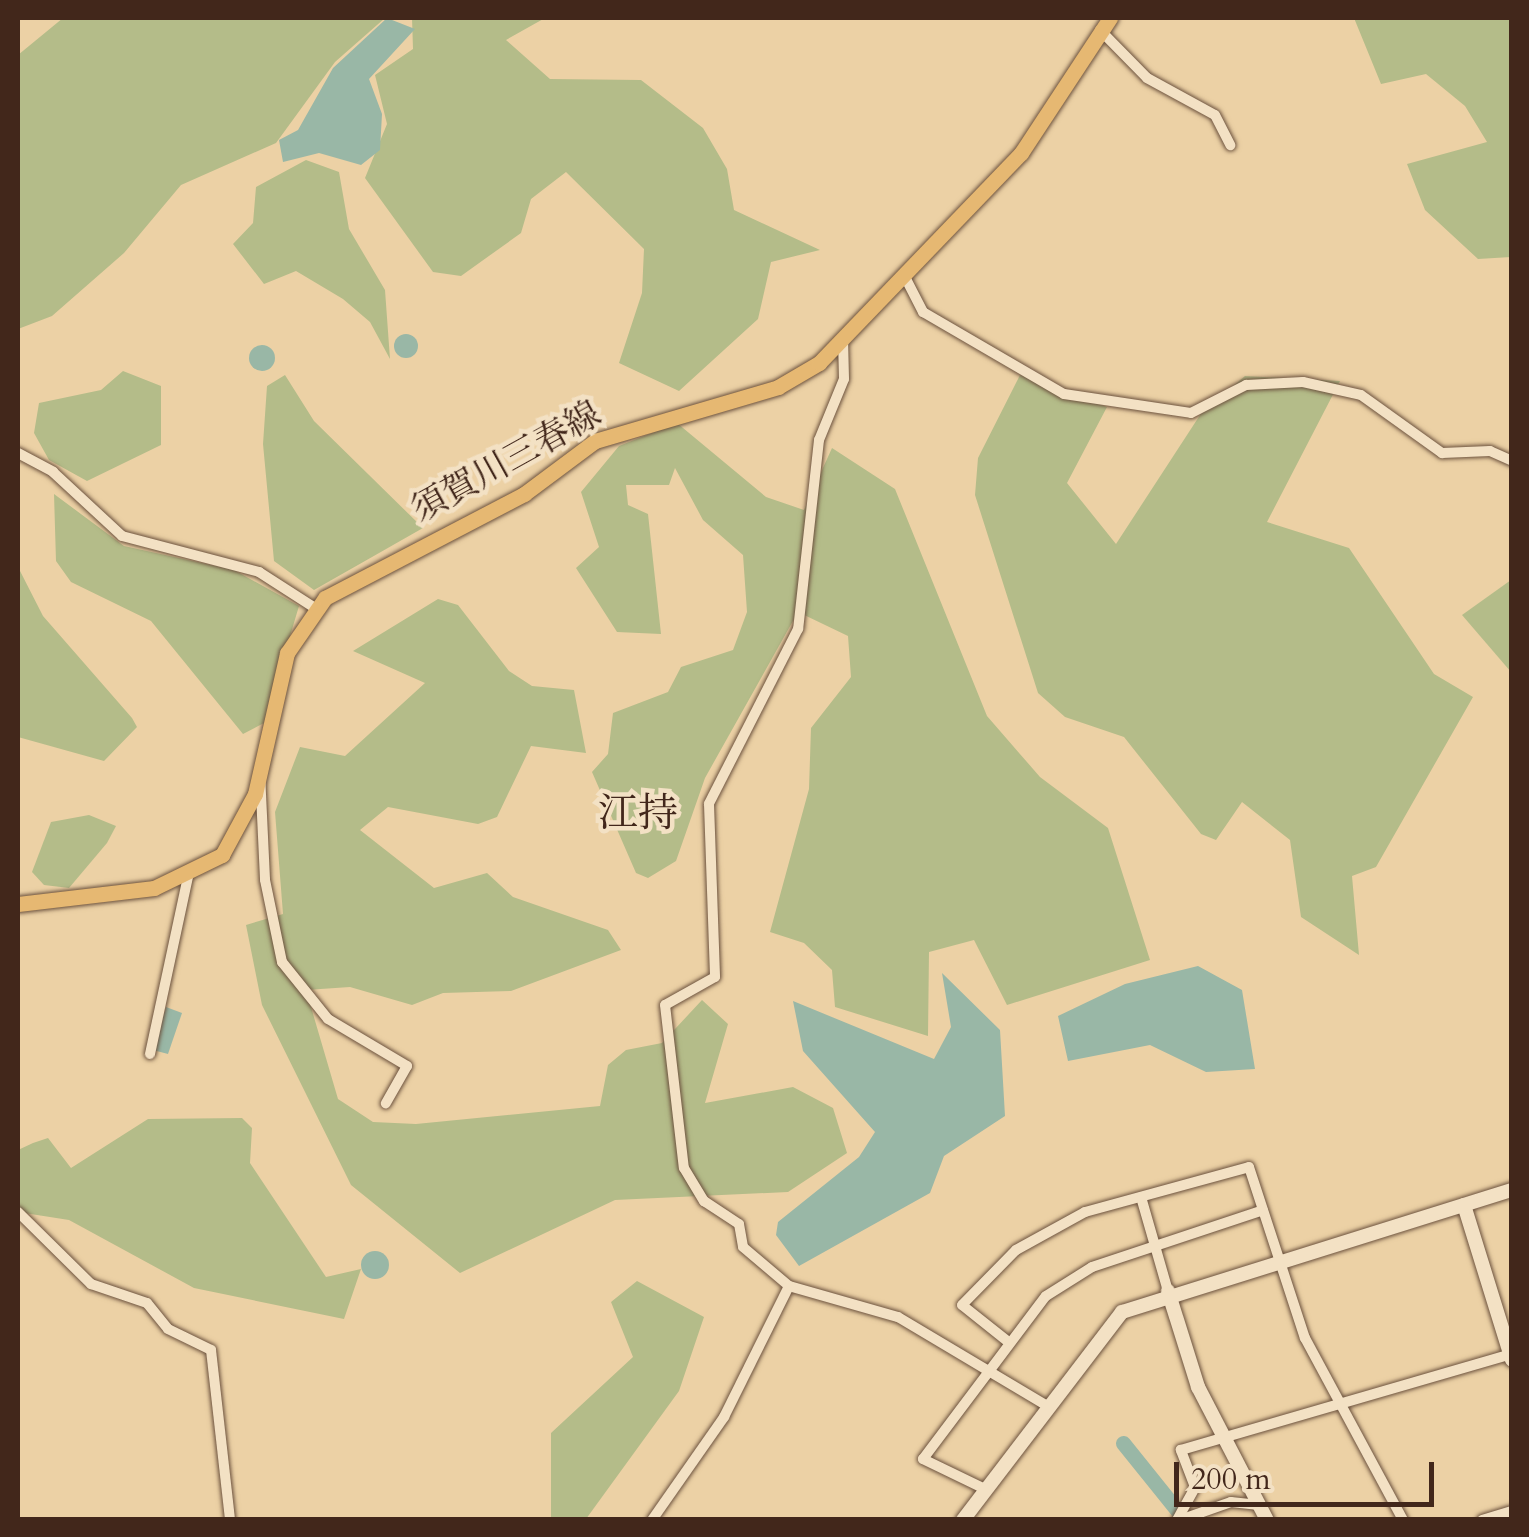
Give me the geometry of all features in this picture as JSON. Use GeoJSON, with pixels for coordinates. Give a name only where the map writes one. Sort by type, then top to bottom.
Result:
{"type":"FeatureCollection","features":[{"type":"Feature","properties":{"kind":"main road","name":"須賀川三春線"},"geometry":{"type":"LineString","coordinates":[[18,904],[188,876],[237,836],[260,772],[281,670],[315,608],[356,575],[524,494],[595,441],[778,387],[843,338],[1038,133],[1104,23]]}},
{"type":"Feature","properties":{"kind":"street"},"geometry":{"type":"LineString","coordinates":[[1104,23],[1148,78],[1214,115],[1230,145]]}},
{"type":"Feature","properties":{"kind":"street"},"geometry":{"type":"LineString","coordinates":[[904,275],[922,312],[1064,394],[1191,414],[1246,385],[1303,382],[1360,395],[1434,450],[1512,461]]}},
{"type":"Feature","properties":{"kind":"street"},"geometry":{"type":"LineString","coordinates":[[843,338],[844,379],[819,440],[798,629],[709,804],[714,977],[665,1004],[689,1179],[789,1286],[898,1317],[1044,1404]]}},
{"type":"Feature","properties":{"kind":"street"},"geometry":{"type":"LineString","coordinates":[[18,453],[53,472],[122,536],[258,572],[315,608]]}},
{"type":"Feature","properties":{"kind":"street"},"geometry":{"type":"LineString","coordinates":[[260,772],[265,880],[282,962],[328,1019],[407,1066],[386,1103]]}},
{"type":"Feature","properties":{"kind":"street"},"geometry":{"type":"LineString","coordinates":[[150,1054],[188,876]]}},
{"type":"Feature","properties":{"kind":"street"},"geometry":{"type":"LineString","coordinates":[[1006,1340],[962,1305],[1053,1225],[1249,1167],[1305,1338],[1402,1520]]}},
{"type":"Feature","properties":{"kind":"street"},"geometry":{"type":"LineString","coordinates":[[963,1520],[1044,1404],[1122,1312],[1168,1291],[1512,1190]]}},
{"type":"Feature","properties":{"kind":"street"},"geometry":{"type":"LineString","coordinates":[[1141,1197],[1168,1291],[1222,1437],[1267,1520]]}},
{"type":"Feature","properties":{"kind":"street"},"geometry":{"type":"LineString","coordinates":[[1178,1520],[1195,1486],[1181,1450],[1511,1356],[1464,1205]]}},
{"type":"Feature","properties":{"kind":"street"},"geometry":{"type":"LineString","coordinates":[[985,1488],[923,1459],[1006,1340],[1058,1286],[1154,1246],[1263,1210]]}},
{"type":"Feature","properties":{"kind":"street"},"geometry":{"type":"LineString","coordinates":[[18,1212],[91,1284],[147,1303],[168,1329],[211,1350],[230,1520]]}},
{"type":"Feature","properties":{"kind":"street"},"geometry":{"type":"LineString","coordinates":[[652,1520],[724,1417],[789,1286]]}},
{"type":"Feature","properties":{"kind":"street"},"geometry":{"type":"LineString","coordinates":[[1178,1520],[1231,1502],[1259,1505]]}},
{"type":"Feature","properties":{"kind":"street"},"geometry":{"type":"LineString","coordinates":[[1482,1520],[1512,1511]]}},
{"type":"Feature","properties":{"kind":"green space"},"geometry":{"type":"Polygon","coordinates":[[[63,18],[385,18],[335,62],[276,143],[181,185],[124,253],[52,316],[18,329],[18,55],[63,18]]]}},
{"type":"Feature","properties":{"kind":"green space"},"geometry":{"type":"Polygon","coordinates":[[[412,18],[545,18],[506,40],[550,79],[641,80],[703,128],[727,169],[734,210],[820,250],[771,262],[758,319],[679,391],[619,363],[642,293],[644,249],[566,172],[531,199],[521,233],[461,276],[433,272],[365,178],[387,124],[375,75],[413,49],[412,18]]]}},
{"type":"Feature","properties":{"kind":"green space"},"geometry":{"type":"Polygon","coordinates":[[[1354,18],[1511,18],[1511,257],[1478,259],[1425,210],[1407,164],[1487,142],[1465,106],[1426,74],[1381,84],[1354,18]]]}},
{"type":"Feature","properties":{"kind":"green space"},"geometry":{"type":"Polygon","coordinates":[[[306,160],[339,172],[349,229],[385,290],[390,359],[370,322],[343,299],[296,271],[264,284],[233,244],[253,223],[256,187],[306,160]]]}},
{"type":"Feature","properties":{"kind":"green space"},"geometry":{"type":"Polygon","coordinates":[[[123,371],[161,386],[161,445],[87,481],[49,460],[34,433],[39,403],[101,390],[123,371]]]}},
{"type":"Feature","properties":{"kind":"green space"},"geometry":{"type":"Polygon","coordinates":[[[285,375],[314,421],[423,528],[314,590],[274,561],[263,444],[267,386],[285,375]]]}},
{"type":"Feature","properties":{"kind":"green space"},"geometry":{"type":"Polygon","coordinates":[[[1020,375],[1107,407],[1067,483],[1116,544],[1202,412],[1245,376],[1340,381],[1267,522],[1349,548],[1434,674],[1473,697],[1376,867],[1352,876],[1359,955],[1301,917],[1290,840],[1242,802],[1216,840],[1201,834],[1124,737],[1065,717],[1038,693],[975,495],[978,458],[1020,375]]]}},
{"type":"Feature","properties":{"kind":"green space"},"geometry":{"type":"Polygon","coordinates":[[[677,423],[766,497],[804,510],[832,448],[895,489],[987,716],[1040,777],[1108,828],[1150,960],[1007,1005],[974,940],[929,952],[928,1036],[835,1007],[832,970],[804,943],[770,932],[809,789],[811,728],[851,677],[848,636],[798,612],[705,778],[676,861],[648,878],[636,873],[592,772],[608,754],[613,713],[668,692],[681,667],[733,650],[747,612],[743,555],[703,520],[675,468],[669,485],[626,485],[628,505],[648,514],[661,634],[617,632],[576,568],[599,547],[581,492],[619,446],[677,423]]]}},
{"type":"Feature","properties":{"kind":"green space"},"geometry":{"type":"Polygon","coordinates":[[[54,494],[124,546],[234,570],[299,606],[264,723],[243,734],[151,621],[71,582],[56,561],[54,494]]]}},
{"type":"Feature","properties":{"kind":"green space"},"geometry":{"type":"Polygon","coordinates":[[[18,567],[43,616],[137,727],[104,761],[18,737],[18,567]]]}},
{"type":"Feature","properties":{"kind":"green space"},"geometry":{"type":"Polygon","coordinates":[[[1511,580],[1511,672],[1462,615],[1511,580]]]}},
{"type":"Feature","properties":{"kind":"green space"},"geometry":{"type":"Polygon","coordinates":[[[438,599],[458,605],[509,671],[532,686],[574,690],[586,753],[531,746],[497,817],[478,824],[388,807],[360,830],[434,888],[487,873],[513,897],[608,930],[621,950],[511,991],[443,993],[412,1005],[350,987],[306,990],[338,1099],[373,1122],[416,1124],[600,1106],[608,1065],[626,1050],[662,1043],[702,1000],[728,1024],[705,1103],[793,1087],[833,1108],[847,1153],[788,1192],[615,1200],[460,1273],[351,1185],[262,1005],[246,925],[283,914],[275,812],[300,747],[345,756],[425,683],[353,651],[438,599]]]}},
{"type":"Feature","properties":{"kind":"green space"},"geometry":{"type":"Polygon","coordinates":[[[89,815],[116,826],[107,843],[69,888],[44,885],[32,872],[51,822],[89,815]]]}},
{"type":"Feature","properties":{"kind":"green space"},"geometry":{"type":"Polygon","coordinates":[[[242,1118],[252,1128],[250,1163],[326,1277],[361,1269],[344,1319],[194,1288],[69,1220],[18,1212],[18,1150],[33,1143],[48,1138],[71,1168],[148,1119],[242,1118]]]}},
{"type":"Feature","properties":{"kind":"green space"},"geometry":{"type":"Polygon","coordinates":[[[637,1281],[704,1317],[679,1391],[586,1519],[551,1519],[551,1433],[633,1357],[611,1302],[637,1281]]]}},
{"type":"Feature","properties":{"kind":"shaded area"},"geometry":{"type":"Polygon","coordinates":[[[387,18],[415,29],[369,79],[382,114],[380,150],[361,165],[319,153],[283,162],[279,140],[298,130],[333,68],[387,18]]]}},
{"type":"Feature","properties":{"kind":"shaded area"},"geometry":{"type":"Polygon","coordinates":[[[406,334],[418,346],[406,358],[394,346],[406,334]]]}},
{"type":"Feature","properties":{"kind":"shaded area"},"geometry":{"type":"Polygon","coordinates":[[[262,345],[271,349],[275,358],[271,367],[262,371],[253,367],[249,358],[253,349],[262,345]]]}},
{"type":"Feature","properties":{"kind":"shaded area"},"geometry":{"type":"Polygon","coordinates":[[[1198,966],[1242,990],[1255,1069],[1206,1072],[1150,1045],[1068,1061],[1058,1016],[1125,984],[1198,966]]]}},
{"type":"Feature","properties":{"kind":"shaded area"},"geometry":{"type":"Polygon","coordinates":[[[942,973],[1000,1030],[1005,1116],[944,1156],[930,1193],[799,1266],[776,1235],[778,1222],[859,1157],[875,1132],[803,1051],[793,1001],[934,1059],[951,1027],[942,973]]]}},
{"type":"Feature","properties":{"kind":"shaded area"},"geometry":{"type":"Polygon","coordinates":[[[166,1007],[182,1013],[168,1054],[153,1050],[166,1007]]]}},
{"type":"Feature","properties":{"kind":"shaded area"},"geometry":{"type":"Polygon","coordinates":[[[375,1251],[385,1255],[389,1265],[385,1275],[375,1279],[365,1275],[361,1265],[365,1255],[375,1251]]]}},
{"type":"Feature","properties":{"kind":"waterway"},"geometry":{"type":"LineString","coordinates":[[1123,1443],[1185,1520]]}},
{"type":"Feature","properties":{"kind":"district","name":"江持"},"geometry":{"type":"Point","coordinates":[638,814]}}]}
